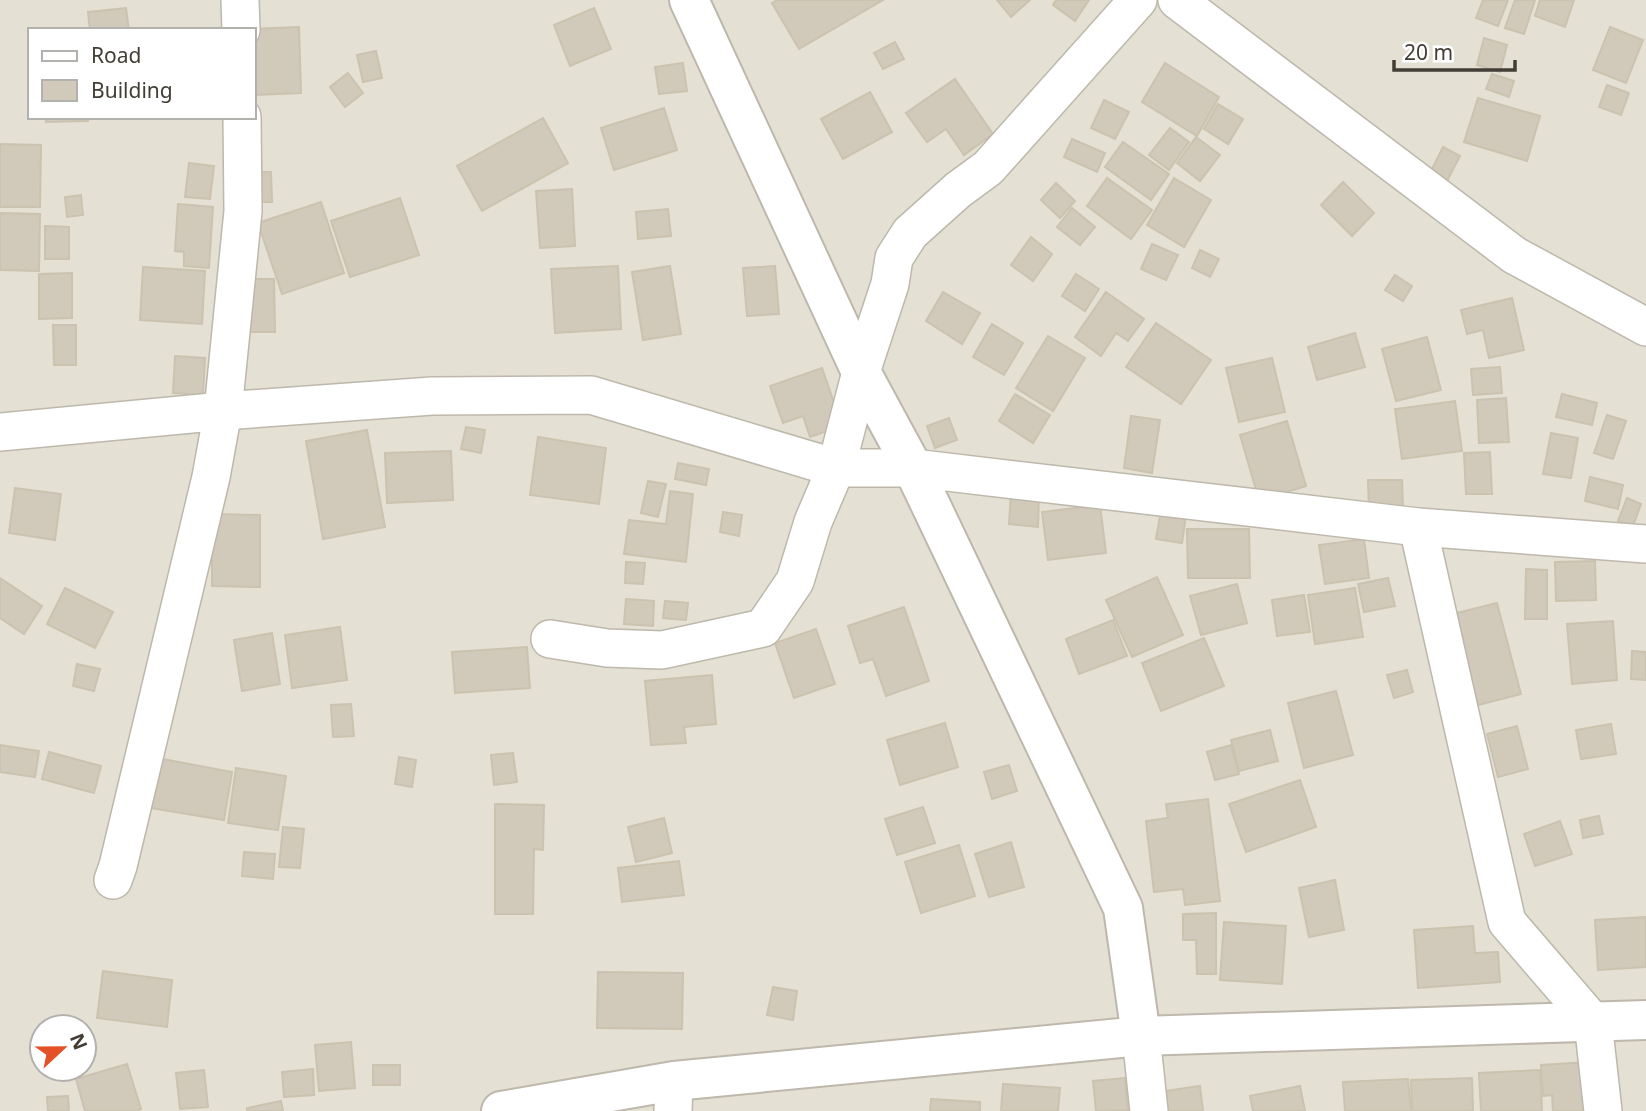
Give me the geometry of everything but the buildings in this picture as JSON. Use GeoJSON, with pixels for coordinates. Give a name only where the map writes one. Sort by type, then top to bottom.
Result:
{"type":"FeatureCollection","features":[{"type":"Feature","properties":{"kind":"street"},"geometry":{"type":"LineString","coordinates":[[240,0],[241,28]]}},
{"type":"Feature","properties":{"kind":"street"},"geometry":{"type":"LineString","coordinates":[[689,0],[862,372],[913,468],[1123,908],[1149,1111]]}},
{"type":"Feature","properties":{"kind":"street"},"geometry":{"type":"LineString","coordinates":[[550,639],[607,648],[662,650],[763,628],[795,581],[813,522],[836,468],[890,284],[894,258],[910,233],[988,168],[1138,0]]}},
{"type":"Feature","properties":{"kind":"street"},"geometry":{"type":"LineString","coordinates":[[1177,0],[1514,255],[1646,327]]}},
{"type":"Feature","properties":{"kind":"street"},"geometry":{"type":"LineString","coordinates":[[113,880],[211,477],[223,411],[243,211],[242,119]]}},
{"type":"Feature","properties":{"kind":"street"},"geometry":{"type":"LineString","coordinates":[[0,432],[223,411],[432,396],[591,395],[836,468],[913,468],[1418,527],[1646,544]]}},
{"type":"Feature","properties":{"kind":"street"},"geometry":{"type":"LineString","coordinates":[[1418,527],[1507,922],[1593,1022],[1603,1111]]}},
{"type":"Feature","properties":{"kind":"street"},"geometry":{"type":"LineString","coordinates":[[501,1111],[673,1096],[1141,1036],[1646,1020]]}},
{"type":"Feature","properties":{"kind":"shaded area"},"geometry":{"type":"Polygon","coordinates":[[[0,0],[1646,0],[1646,1111],[0,1111],[0,0]]]}}]}
